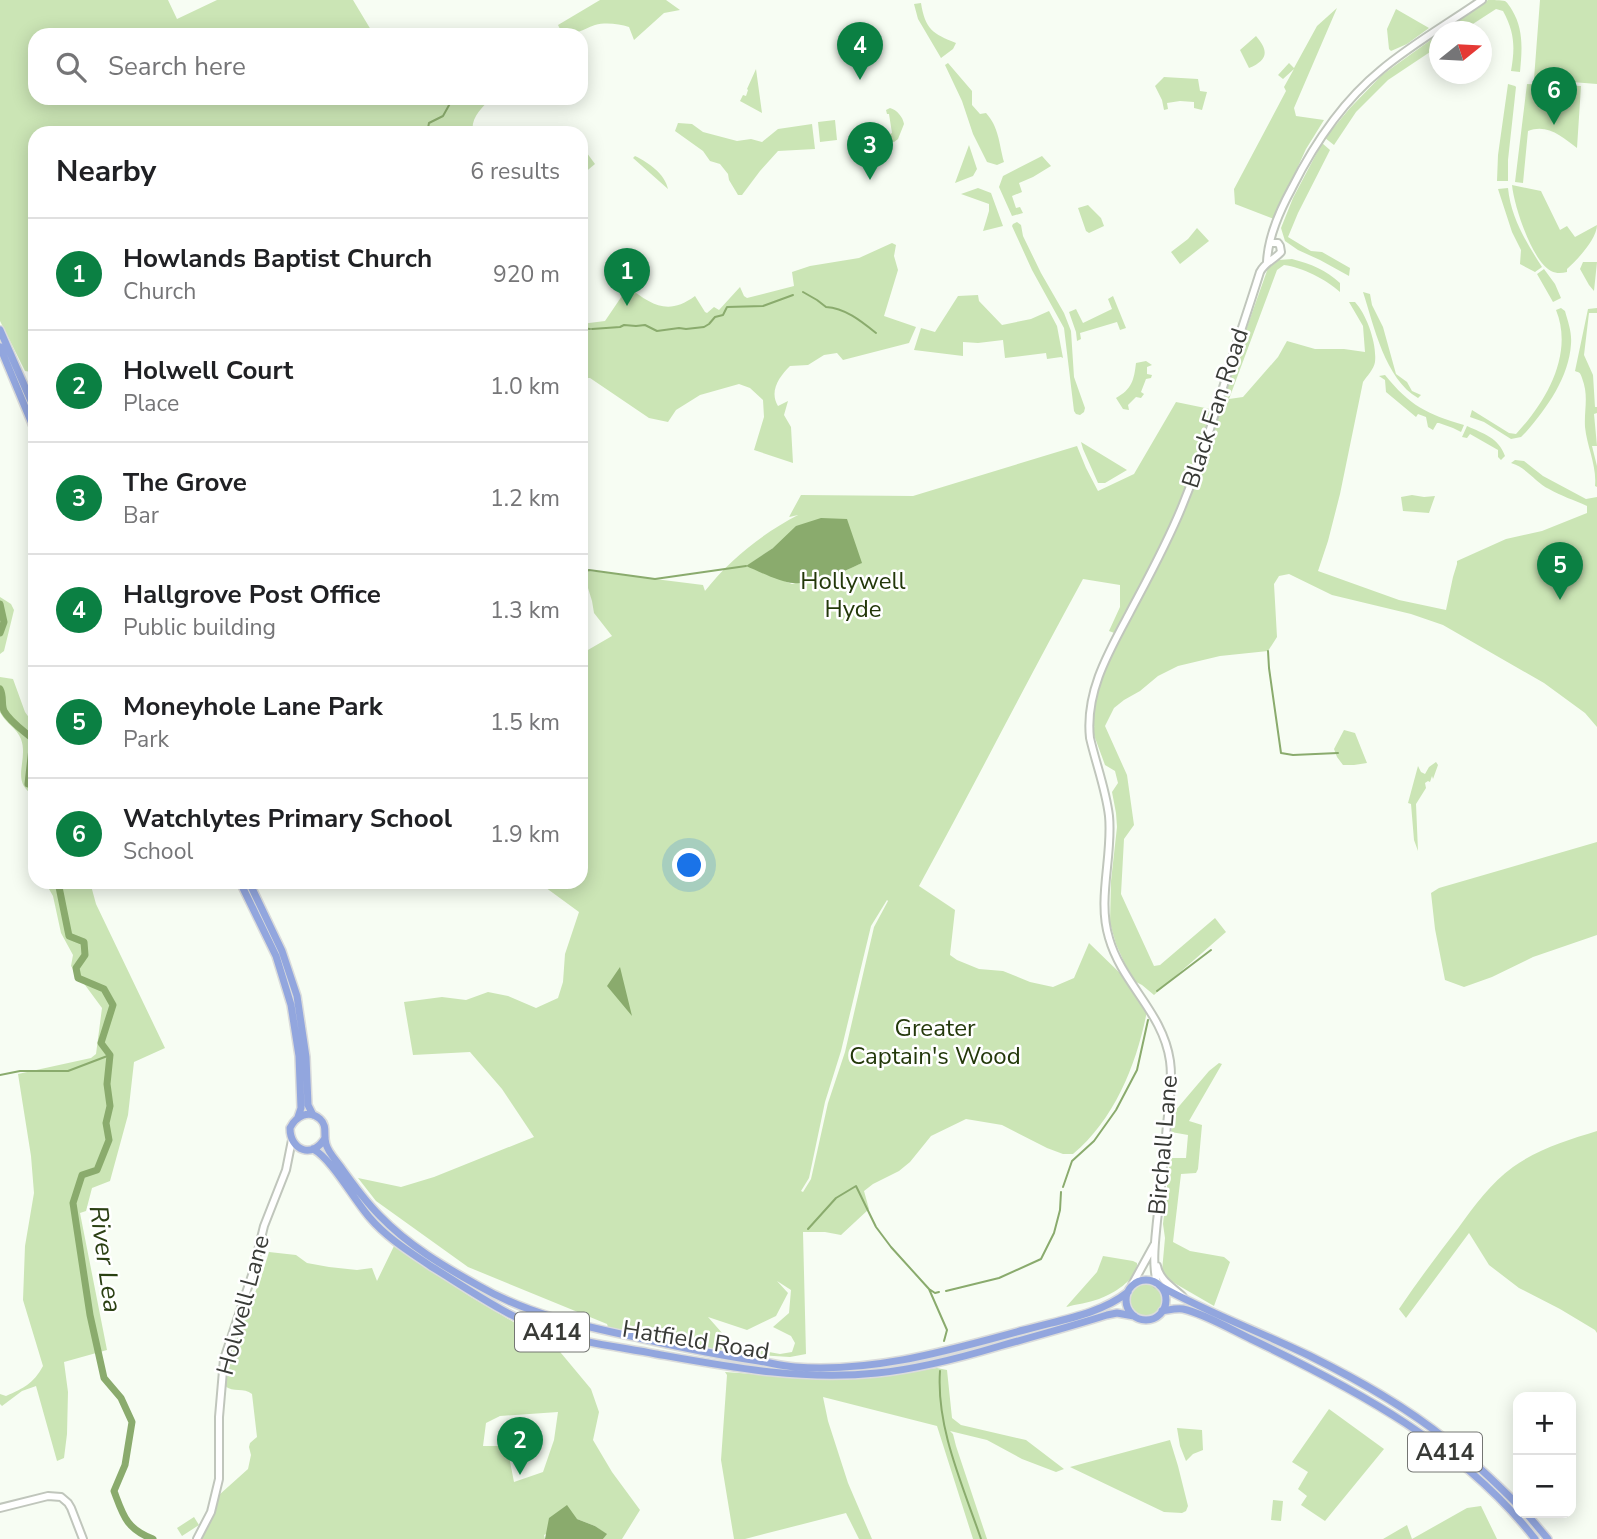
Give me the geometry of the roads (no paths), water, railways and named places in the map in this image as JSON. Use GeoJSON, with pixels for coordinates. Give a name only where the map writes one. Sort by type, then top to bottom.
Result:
{"type":"FeatureCollection","features":[{"type":"Feature","properties":{"kind":"highway"},"geometry":{"type":"LineString","coordinates":[[0,330],[28,394]]}},
{"type":"Feature","properties":{"kind":"highway"},"geometry":{"type":"LineString","coordinates":[[0,347],[28,414]]}},
{"type":"Feature","properties":{"kind":"highway"},"geometry":{"type":"LineString","coordinates":[[243,889],[276,956],[291,1005],[299,1056],[301,1108],[290,1128],[292,1140],[300,1149],[313,1149],[322,1143],[324,1138],[323,1123],[313,1115],[298,1116]]}},
{"type":"Feature","properties":{"kind":"highway"},"geometry":{"type":"LineString","coordinates":[[252,889],[282,951],[297,996],[306,1057],[308,1105],[313,1115]]}},
{"type":"Feature","properties":{"kind":"highway","name":"Hatfield Road"},"geometry":{"type":"LineString","coordinates":[[324,1138],[328,1150],[366,1201],[393,1229],[437,1261],[505,1300],[572,1324],[794,1371]]}},
{"type":"Feature","properties":{"kind":"highway","name":"Hatfield Road"},"geometry":{"type":"LineString","coordinates":[[313,1149],[324,1157],[360,1206],[391,1238],[435,1268],[530,1324],[587,1341],[727,1367],[880,1373],[968,1356],[1107,1315],[1117,1313],[1134,1316]]}},
{"type":"Feature","properties":{"kind":"highway"},"geometry":{"type":"LineString","coordinates":[[1147,1280],[1159,1285],[1166,1301],[1162,1311],[1148,1320],[1134,1316],[1127,1305],[1126,1298],[1130,1289],[1137,1282],[1147,1280]]}},
{"type":"Feature","properties":{"kind":"highway","name":"A414"},"geometry":{"type":"LineString","coordinates":[[1159,1285],[1185,1300],[1299,1351],[1387,1398],[1446,1439],[1513,1500]]}},
{"type":"Feature","properties":{"kind":"highway","name":"Hatfield Road"},"geometry":{"type":"LineString","coordinates":[[817,1372],[939,1353],[1084,1314],[1114,1303],[1130,1289]]}},
{"type":"Feature","properties":{"kind":"highway","name":"A414"},"geometry":{"type":"LineString","coordinates":[[1162,1311],[1181,1309],[1217,1323],[1295,1361],[1393,1415],[1478,1478],[1518,1517],[1535,1539]]}},
{"type":"Feature","properties":{"kind":"highway"},"geometry":{"type":"LineString","coordinates":[[1530,1518],[1548,1539]]}},
{"type":"Feature","properties":{"kind":"main road"},"geometry":{"type":"LineString","coordinates":[[1274,243],[1278,217],[1319,138],[1379,71],[1482,0]]}},
{"type":"Feature","properties":{"kind":"main road"},"geometry":{"type":"LineString","coordinates":[[1274,243],[1268,248],[1268,252],[1275,256]]}},
{"type":"Feature","properties":{"kind":"main road"},"geometry":{"type":"LineString","coordinates":[[1266,262],[1281,250],[1280,246],[1274,243]]}},
{"type":"Feature","properties":{"kind":"main road","name":"Black Fan Road"},"geometry":{"type":"LineString","coordinates":[[1149,1007],[1118,962],[1108,936],[1105,912],[1109,816],[1088,726],[1091,700],[1097,679],[1118,634],[1161,554],[1183,504],[1268,252]]}},
{"type":"Feature","properties":{"kind":"main road","name":"Birchall Lane"},"geometry":{"type":"LineString","coordinates":[[1149,1007],[1166,1045],[1171,1081],[1153,1265],[1159,1285]]}},
{"type":"Feature","properties":{"kind":"main road","name":"Holwell Lane"},"geometry":{"type":"LineString","coordinates":[[197,1539],[211,1512],[219,1479],[223,1359],[253,1275],[264,1226],[286,1170],[292,1140]]}},
{"type":"Feature","properties":{"kind":"main road"},"geometry":{"type":"LineString","coordinates":[[289,1155],[300,1149]]}},
{"type":"Feature","properties":{"kind":"main road"},"geometry":{"type":"LineString","coordinates":[[1155,1248],[1161,1276],[1185,1300]]}},
{"type":"Feature","properties":{"kind":"main road","name":"Birchall Lane"},"geometry":{"type":"LineString","coordinates":[[1130,1289],[1155,1248]]}},
{"type":"Feature","properties":{"kind":"main road"},"geometry":{"type":"LineString","coordinates":[[0,1508],[48,1496],[61,1497],[71,1508],[83,1539]]}},
{"type":"Feature","properties":{"kind":"waterway"},"geometry":{"type":"LineString","coordinates":[[428,126],[429,123],[443,116],[449,105]]}},
{"type":"Feature","properties":{"kind":"waterway"},"geometry":{"type":"LineString","coordinates":[[803,292],[826,307],[852,316],[876,333]]}},
{"type":"Feature","properties":{"kind":"waterway"},"geometry":{"type":"LineString","coordinates":[[592,329],[624,325],[645,325],[657,331],[704,327],[715,317],[723,315],[727,307],[763,306],[793,295]]}},
{"type":"Feature","properties":{"kind":"waterway"},"geometry":{"type":"LineString","coordinates":[[588,570],[655,579],[746,566]]}},
{"type":"Feature","properties":{"kind":"waterway"},"geometry":{"type":"LineString","coordinates":[[0,604],[4,622],[0,633]]}},
{"type":"Feature","properties":{"kind":"waterway"},"geometry":{"type":"LineString","coordinates":[[1268,651],[1281,753],[1338,753]]}},
{"type":"Feature","properties":{"kind":"waterway","name":"River Lea"},"geometry":{"type":"LineString","coordinates":[[0,689],[7,715],[28,735]]}},
{"type":"Feature","properties":{"kind":"waterway","name":"River Lea"},"geometry":{"type":"LineString","coordinates":[[59,889],[69,936],[84,942],[85,955],[76,968],[78,978],[104,989],[113,1005],[101,1043],[110,1055],[107,1084],[110,1106],[106,1123],[109,1140],[97,1170],[82,1175],[73,1203],[90,1315],[104,1378],[121,1398],[132,1422],[125,1465],[114,1491],[131,1526],[153,1539]]}},
{"type":"Feature","properties":{"kind":"waterway"},"geometry":{"type":"LineString","coordinates":[[1157,991],[1211,950]]}},
{"type":"Feature","properties":{"kind":"waterway"},"geometry":{"type":"LineString","coordinates":[[1063,1187],[1072,1161],[1094,1141],[1116,1110],[1137,1070],[1148,1020]]}},
{"type":"Feature","properties":{"kind":"waterway"},"geometry":{"type":"LineString","coordinates":[[0,1075],[20,1071],[68,1071],[110,1055]]}},
{"type":"Feature","properties":{"kind":"waterway"},"geometry":{"type":"LineString","coordinates":[[808,1229],[836,1198],[856,1186],[876,1227],[929,1289]]}},
{"type":"Feature","properties":{"kind":"waterway"},"geometry":{"type":"LineString","coordinates":[[946,1291],[999,1278],[1041,1259],[1054,1233],[1061,1192]]}},
{"type":"Feature","properties":{"kind":"waterway"},"geometry":{"type":"LineString","coordinates":[[939,1292],[935,1293],[929,1289],[947,1330],[944,1341]]}},
{"type":"Feature","properties":{"kind":"waterway"},"geometry":{"type":"LineString","coordinates":[[940,1371],[946,1435],[981,1539]]}},
{"type":"Feature","properties":{"kind":"place","name":"Hallgrove Post Office"},"geometry":{"type":"Point","coordinates":[860,80]}},
{"type":"Feature","properties":{"kind":"place","name":"Watchlytes Primary School"},"geometry":{"type":"Point","coordinates":[1554,125]}},
{"type":"Feature","properties":{"kind":"place","name":"The Grove"},"geometry":{"type":"Point","coordinates":[870,180]}},
{"type":"Feature","properties":{"kind":"place","name":"Howlands Baptist Church"},"geometry":{"type":"Point","coordinates":[627,306]}},
{"type":"Feature","properties":{"kind":"place","name":"Moneyhole Lane Park"},"geometry":{"type":"Point","coordinates":[1560,600]}},
{"type":"Feature","properties":{"kind":"place","name":"Holwell Court"},"geometry":{"type":"Point","coordinates":[520,1475]}},
{"type":"Feature","properties":{"kind":"park label","name":"Hollywell Hyde"},"geometry":{"type":"Point","coordinates":[853,595]}},
{"type":"Feature","properties":{"kind":"park label","name":"Greater Captain's Wood"},"geometry":{"type":"Point","coordinates":[935,1042]}}]}
